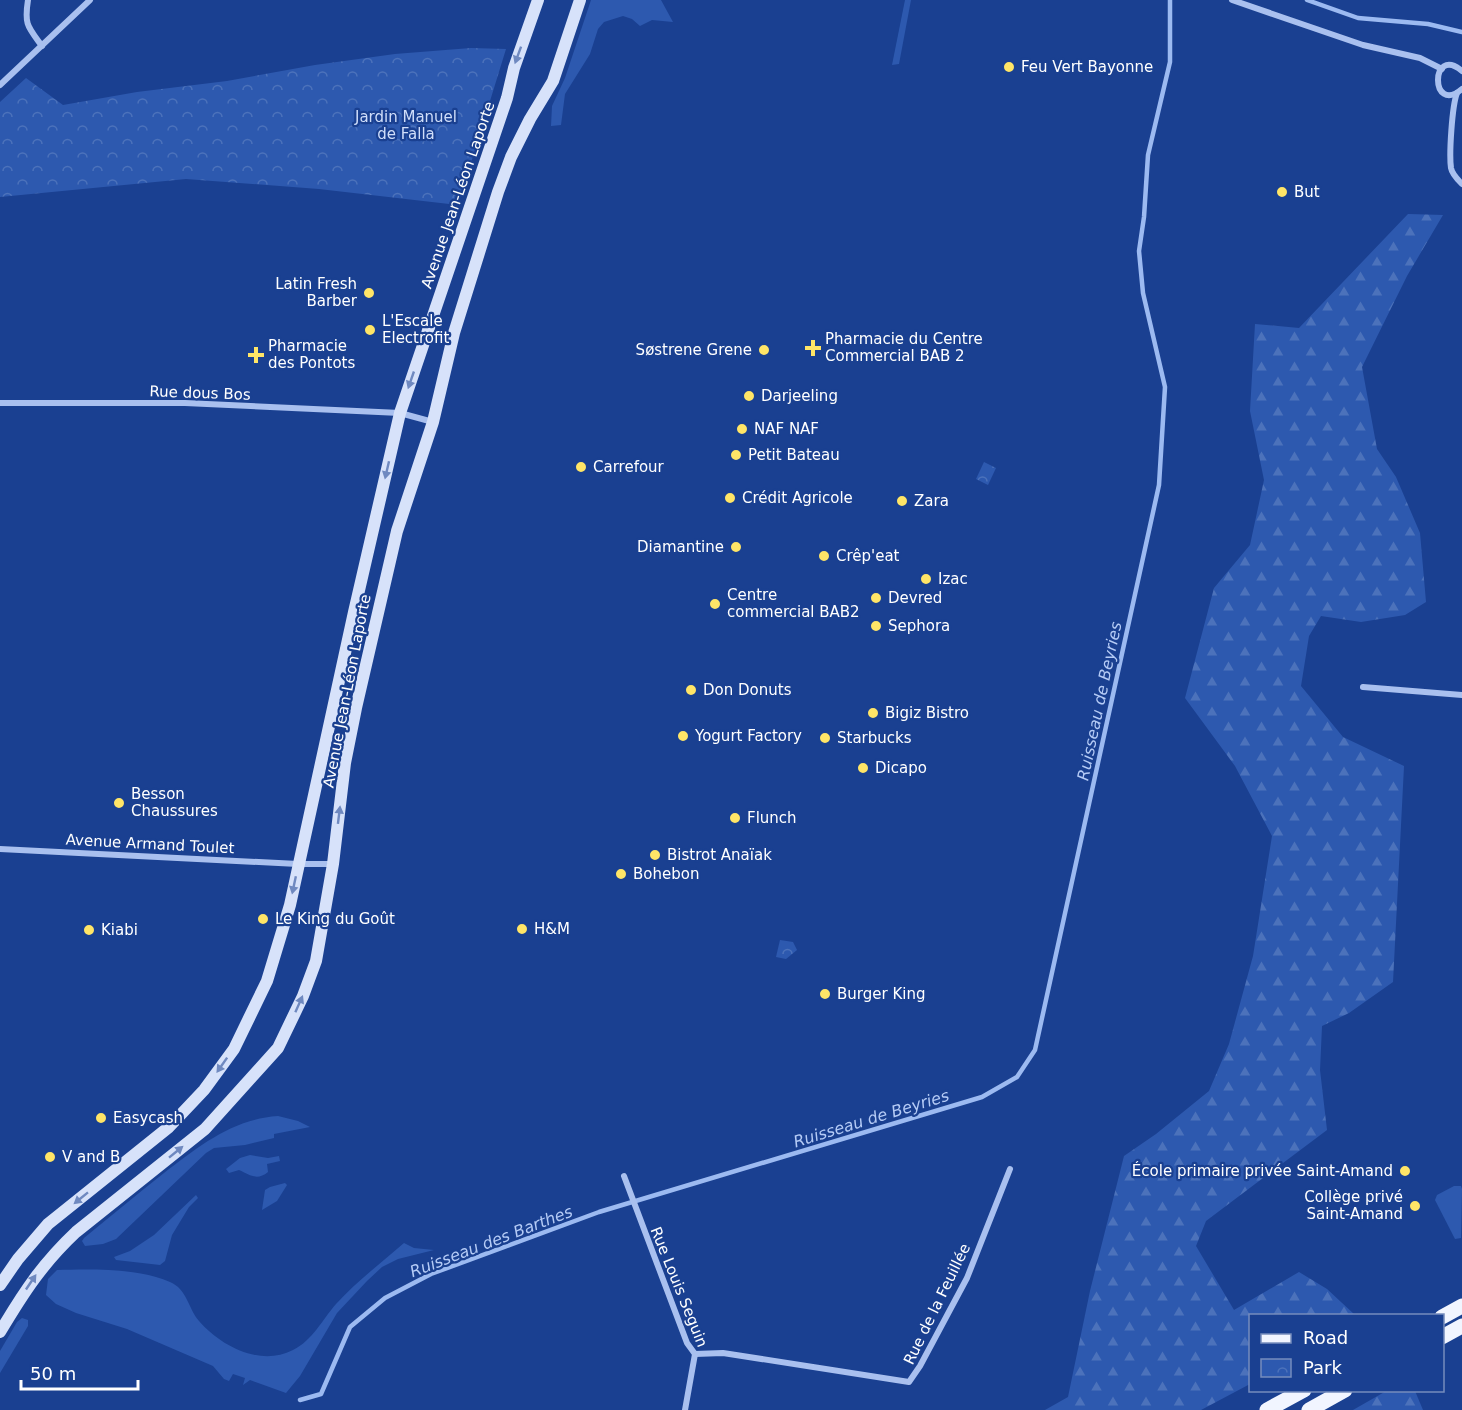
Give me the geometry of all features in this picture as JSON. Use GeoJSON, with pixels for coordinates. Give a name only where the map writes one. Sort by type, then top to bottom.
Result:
{"type":"FeatureCollection","features":[{"type":"Feature","properties":{"kind":"main road"},"geometry":{"type":"LineString","coordinates":[[1444,1316],[1462,1306]]}},
{"type":"Feature","properties":{"kind":"main road"},"geometry":{"type":"LineString","coordinates":[[1444,1336],[1462,1326]]}},
{"type":"Feature","properties":{"kind":"main road"},"geometry":{"type":"LineString","coordinates":[[1267,1410],[1300,1392]]}},
{"type":"Feature","properties":{"kind":"main road"},"geometry":{"type":"LineString","coordinates":[[1309,1410],[1341,1392]]}},
{"type":"Feature","properties":{"kind":"street"},"geometry":{"type":"LineString","coordinates":[[28,0],[26,25],[42,46]]}},
{"type":"Feature","properties":{"kind":"street"},"geometry":{"type":"LineString","coordinates":[[0,85],[90,0]]}},
{"type":"Feature","properties":{"kind":"street","name":"Avenue Jean-Léon Laporte"},"geometry":{"type":"LineString","coordinates":[[0,1285],[18,1259],[48,1224],[169,1127],[204,1090],[234,1049],[267,981],[290,905],[400,413],[538,0]]}},
{"type":"Feature","properties":{"kind":"street","name":"Avenue Jean-Léon Laporte"},"geometry":{"type":"LineString","coordinates":[[0,1332],[38,1272],[57,1250],[76,1232],[205,1129],[278,1048],[303,996],[316,961],[333,864],[345,764],[397,531],[433,422],[454,333],[498,192],[525,128],[553,81],[580,0]]}},
{"type":"Feature","properties":{"kind":"street"},"geometry":{"type":"LineString","coordinates":[[1232,0],[1363,45],[1420,58],[1442,69]]}},
{"type":"Feature","properties":{"kind":"street"},"geometry":{"type":"LineString","coordinates":[[1460,91],[1444,93],[1438,86],[1437,77],[1442,69],[1451,65],[1462,71]]}},
{"type":"Feature","properties":{"kind":"street"},"geometry":{"type":"LineString","coordinates":[[1460,91],[1453,102],[1451,170],[1462,184]]}},
{"type":"Feature","properties":{"kind":"street","name":"Rue dous Bos"},"geometry":{"type":"LineString","coordinates":[[0,403],[185,404],[400,413],[433,422]]}},
{"type":"Feature","properties":{"kind":"street"},"geometry":{"type":"LineString","coordinates":[[1363,687],[1462,695]]}},
{"type":"Feature","properties":{"kind":"street","name":"Avenue Armand Toulet"},"geometry":{"type":"LineString","coordinates":[[0,849],[333,864]]}},
{"type":"Feature","properties":{"kind":"street","name":"Rue de la Feuillée"},"geometry":{"type":"LineString","coordinates":[[695,1354],[723,1353],[909,1382],[920,1366],[967,1278],[1010,1169]]}},
{"type":"Feature","properties":{"kind":"street","name":"Rue Louis Seguin"},"geometry":{"type":"LineString","coordinates":[[624,1176],[687,1343],[695,1354],[685,1410]]}},
{"type":"Feature","properties":{"kind":"green space"},"geometry":{"type":"Polygon","coordinates":[[[591,0],[661,0],[673,22],[652,20],[640,26],[632,19],[623,16],[604,22],[598,29],[590,54],[565,94],[561,125],[551,126],[552,106],[565,78],[591,0]]]}},
{"type":"Feature","properties":{"kind":"green space"},"geometry":{"type":"Polygon","coordinates":[[[905,0],[911,0],[899,64],[892,65],[905,0]]]}},
{"type":"Feature","properties":{"kind":"green space","name":"Jardin Manuel de Falla"},"geometry":{"type":"Polygon","coordinates":[[[471,48],[506,49],[458,205],[319,189],[186,179],[0,197],[0,102],[26,78],[63,105],[137,92],[227,81],[315,65],[395,54],[471,48]]]}},
{"type":"Feature","properties":{"kind":"green space"},"geometry":{"type":"Polygon","coordinates":[[[1408,214],[1443,215],[1407,276],[1362,367],[1377,449],[1396,477],[1420,533],[1426,602],[1405,615],[1361,622],[1321,616],[1309,636],[1301,686],[1343,737],[1404,766],[1393,982],[1349,1013],[1322,1026],[1320,1070],[1327,1130],[1206,1221],[1196,1246],[1234,1310],[1299,1272],[1327,1289],[1354,1314],[1249,1314],[1249,1385],[1201,1410],[1045,1410],[1068,1397],[1090,1291],[1124,1156],[1156,1134],[1209,1091],[1229,1044],[1253,956],[1272,836],[1235,766],[1185,698],[1214,588],[1250,545],[1264,480],[1250,411],[1255,324],[1299,328],[1408,214]]]}},
{"type":"Feature","properties":{"kind":"green space"},"geometry":{"type":"Polygon","coordinates":[[[984,462],[996,468],[988,485],[976,479],[984,462]]]}},
{"type":"Feature","properties":{"kind":"green space"},"geometry":{"type":"Polygon","coordinates":[[[780,940],[793,942],[797,950],[786,959],[776,957],[780,940]]]}},
{"type":"Feature","properties":{"kind":"green space"},"geometry":{"type":"Polygon","coordinates":[[[278,1116],[310,1127],[274,1134],[274,1138],[245,1145],[214,1148],[116,1239],[103,1244],[85,1246],[82,1241],[84,1238],[204,1144],[246,1122],[278,1116]]]}},
{"type":"Feature","properties":{"kind":"green space"},"geometry":{"type":"Polygon","coordinates":[[[250,1155],[268,1158],[279,1156],[280,1161],[267,1164],[268,1172],[260,1176],[253,1176],[239,1170],[229,1173],[226,1169],[240,1158],[250,1155]]]}},
{"type":"Feature","properties":{"kind":"green space"},"geometry":{"type":"Polygon","coordinates":[[[285,1183],[287,1185],[277,1201],[262,1210],[265,1190],[285,1183]]]}},
{"type":"Feature","properties":{"kind":"green space"},"geometry":{"type":"Polygon","coordinates":[[[1454,1186],[1461,1186],[1462,1189],[1461,1238],[1455,1239],[1435,1200],[1437,1195],[1454,1186]]]}},
{"type":"Feature","properties":{"kind":"green space"},"geometry":{"type":"Polygon","coordinates":[[[196,1195],[198,1198],[189,1207],[172,1235],[165,1261],[160,1265],[116,1260],[114,1257],[130,1251],[154,1235],[196,1195]]]}},
{"type":"Feature","properties":{"kind":"green space"},"geometry":{"type":"Polygon","coordinates":[[[404,1243],[414,1248],[434,1250],[398,1259],[382,1267],[367,1281],[337,1313],[300,1376],[286,1393],[250,1380],[243,1385],[245,1378],[233,1374],[229,1381],[224,1379],[213,1366],[127,1329],[76,1313],[56,1304],[46,1295],[48,1279],[57,1270],[115,1270],[157,1277],[176,1285],[184,1294],[199,1321],[230,1346],[255,1355],[280,1355],[306,1341],[336,1304],[360,1280],[404,1243]]]}},
{"type":"Feature","properties":{"kind":"green space"},"geometry":{"type":"Polygon","coordinates":[[[22,1318],[28,1320],[28,1326],[0,1373],[0,1351],[17,1322],[22,1318]]]}},
{"type":"Feature","properties":{"kind":"green space"},"geometry":{"type":"Polygon","coordinates":[[[1384,1392],[1415,1392],[1423,1410],[1353,1410],[1384,1392]]]}},
{"type":"Feature","properties":{"kind":"waterway","name":"Ruisseau de Beyries"},"geometry":{"type":"LineString","coordinates":[[300,1400],[321,1394],[350,1327],[385,1298],[431,1274],[599,1212],[982,1097],[1017,1077],[1035,1050],[1159,485],[1165,387],[1143,293],[1139,251],[1144,217],[1148,155],[1170,62],[1170,0]]}},
{"type":"Feature","properties":{"kind":"waterway"},"geometry":{"type":"LineString","coordinates":[[1307,0],[1358,18],[1428,24],[1462,32]]}},
{"type":"Feature","properties":{"kind":"place","name":"Feu Vert Bayonne"},"geometry":{"type":"Point","coordinates":[1009,67]}},
{"type":"Feature","properties":{"kind":"place","name":"But"},"geometry":{"type":"Point","coordinates":[1282,192]}},
{"type":"Feature","properties":{"kind":"place","name":"Latin Fresh Barber"},"geometry":{"type":"Point","coordinates":[369,293]}},
{"type":"Feature","properties":{"kind":"place","name":"L'Escale Electrofit"},"geometry":{"type":"Point","coordinates":[370,330]}},
{"type":"Feature","properties":{"kind":"place","name":"Pharmacie du Centre Commercial BAB 2"},"geometry":{"type":"Point","coordinates":[813,348]}},
{"type":"Feature","properties":{"kind":"place","name":"Søstrene Grene"},"geometry":{"type":"Point","coordinates":[764,350]}},
{"type":"Feature","properties":{"kind":"place","name":"Pharmacie des Pontots"},"geometry":{"type":"Point","coordinates":[256,355]}},
{"type":"Feature","properties":{"kind":"place","name":"Darjeeling"},"geometry":{"type":"Point","coordinates":[749,396]}},
{"type":"Feature","properties":{"kind":"place","name":"NAF NAF"},"geometry":{"type":"Point","coordinates":[742,429]}},
{"type":"Feature","properties":{"kind":"place","name":"Petit Bateau"},"geometry":{"type":"Point","coordinates":[736,455]}},
{"type":"Feature","properties":{"kind":"place","name":"Carrefour"},"geometry":{"type":"Point","coordinates":[581,467]}},
{"type":"Feature","properties":{"kind":"place","name":"Crédit Agricole"},"geometry":{"type":"Point","coordinates":[730,498]}},
{"type":"Feature","properties":{"kind":"place","name":"Zara"},"geometry":{"type":"Point","coordinates":[902,501]}},
{"type":"Feature","properties":{"kind":"place","name":"Diamantine"},"geometry":{"type":"Point","coordinates":[736,547]}},
{"type":"Feature","properties":{"kind":"place","name":"Crêp'eat"},"geometry":{"type":"Point","coordinates":[824,556]}},
{"type":"Feature","properties":{"kind":"place","name":"Izac"},"geometry":{"type":"Point","coordinates":[926,579]}},
{"type":"Feature","properties":{"kind":"place","name":"Devred"},"geometry":{"type":"Point","coordinates":[876,598]}},
{"type":"Feature","properties":{"kind":"place","name":"Centre commercial BAB2"},"geometry":{"type":"Point","coordinates":[715,604]}},
{"type":"Feature","properties":{"kind":"place","name":"Sephora"},"geometry":{"type":"Point","coordinates":[876,626]}},
{"type":"Feature","properties":{"kind":"place","name":"Don Donuts"},"geometry":{"type":"Point","coordinates":[691,690]}},
{"type":"Feature","properties":{"kind":"place","name":"Bigiz Bistro"},"geometry":{"type":"Point","coordinates":[873,713]}},
{"type":"Feature","properties":{"kind":"place","name":"Yogurt Factory"},"geometry":{"type":"Point","coordinates":[683,736]}},
{"type":"Feature","properties":{"kind":"place","name":"Starbucks"},"geometry":{"type":"Point","coordinates":[825,738]}},
{"type":"Feature","properties":{"kind":"place","name":"Dicapo"},"geometry":{"type":"Point","coordinates":[863,768]}},
{"type":"Feature","properties":{"kind":"place","name":"Besson Chaussures"},"geometry":{"type":"Point","coordinates":[119,803]}},
{"type":"Feature","properties":{"kind":"place","name":"Flunch"},"geometry":{"type":"Point","coordinates":[735,818]}},
{"type":"Feature","properties":{"kind":"place","name":"Bistrot Anaïak"},"geometry":{"type":"Point","coordinates":[655,855]}},
{"type":"Feature","properties":{"kind":"place","name":"Bohebon"},"geometry":{"type":"Point","coordinates":[621,874]}},
{"type":"Feature","properties":{"kind":"place","name":"Le King du Goût"},"geometry":{"type":"Point","coordinates":[263,919]}},
{"type":"Feature","properties":{"kind":"place","name":"H&M"},"geometry":{"type":"Point","coordinates":[522,929]}},
{"type":"Feature","properties":{"kind":"place","name":"Kiabi"},"geometry":{"type":"Point","coordinates":[89,930]}},
{"type":"Feature","properties":{"kind":"place","name":"Burger King"},"geometry":{"type":"Point","coordinates":[825,994]}},
{"type":"Feature","properties":{"kind":"place","name":"Easycash"},"geometry":{"type":"Point","coordinates":[101,1118]}},
{"type":"Feature","properties":{"kind":"place","name":"V and B"},"geometry":{"type":"Point","coordinates":[50,1157]}},
{"type":"Feature","properties":{"kind":"place","name":"École primaire privée Saint-Amand"},"geometry":{"type":"Point","coordinates":[1405,1171]}},
{"type":"Feature","properties":{"kind":"place","name":"Collège privé Saint-Amand"},"geometry":{"type":"Point","coordinates":[1415,1206]}},
{"type":"Feature","properties":{"kind":"water label","name":"Ruisseau des Barthes"},"geometry":{"type":"Point","coordinates":[491,1241]}}]}
